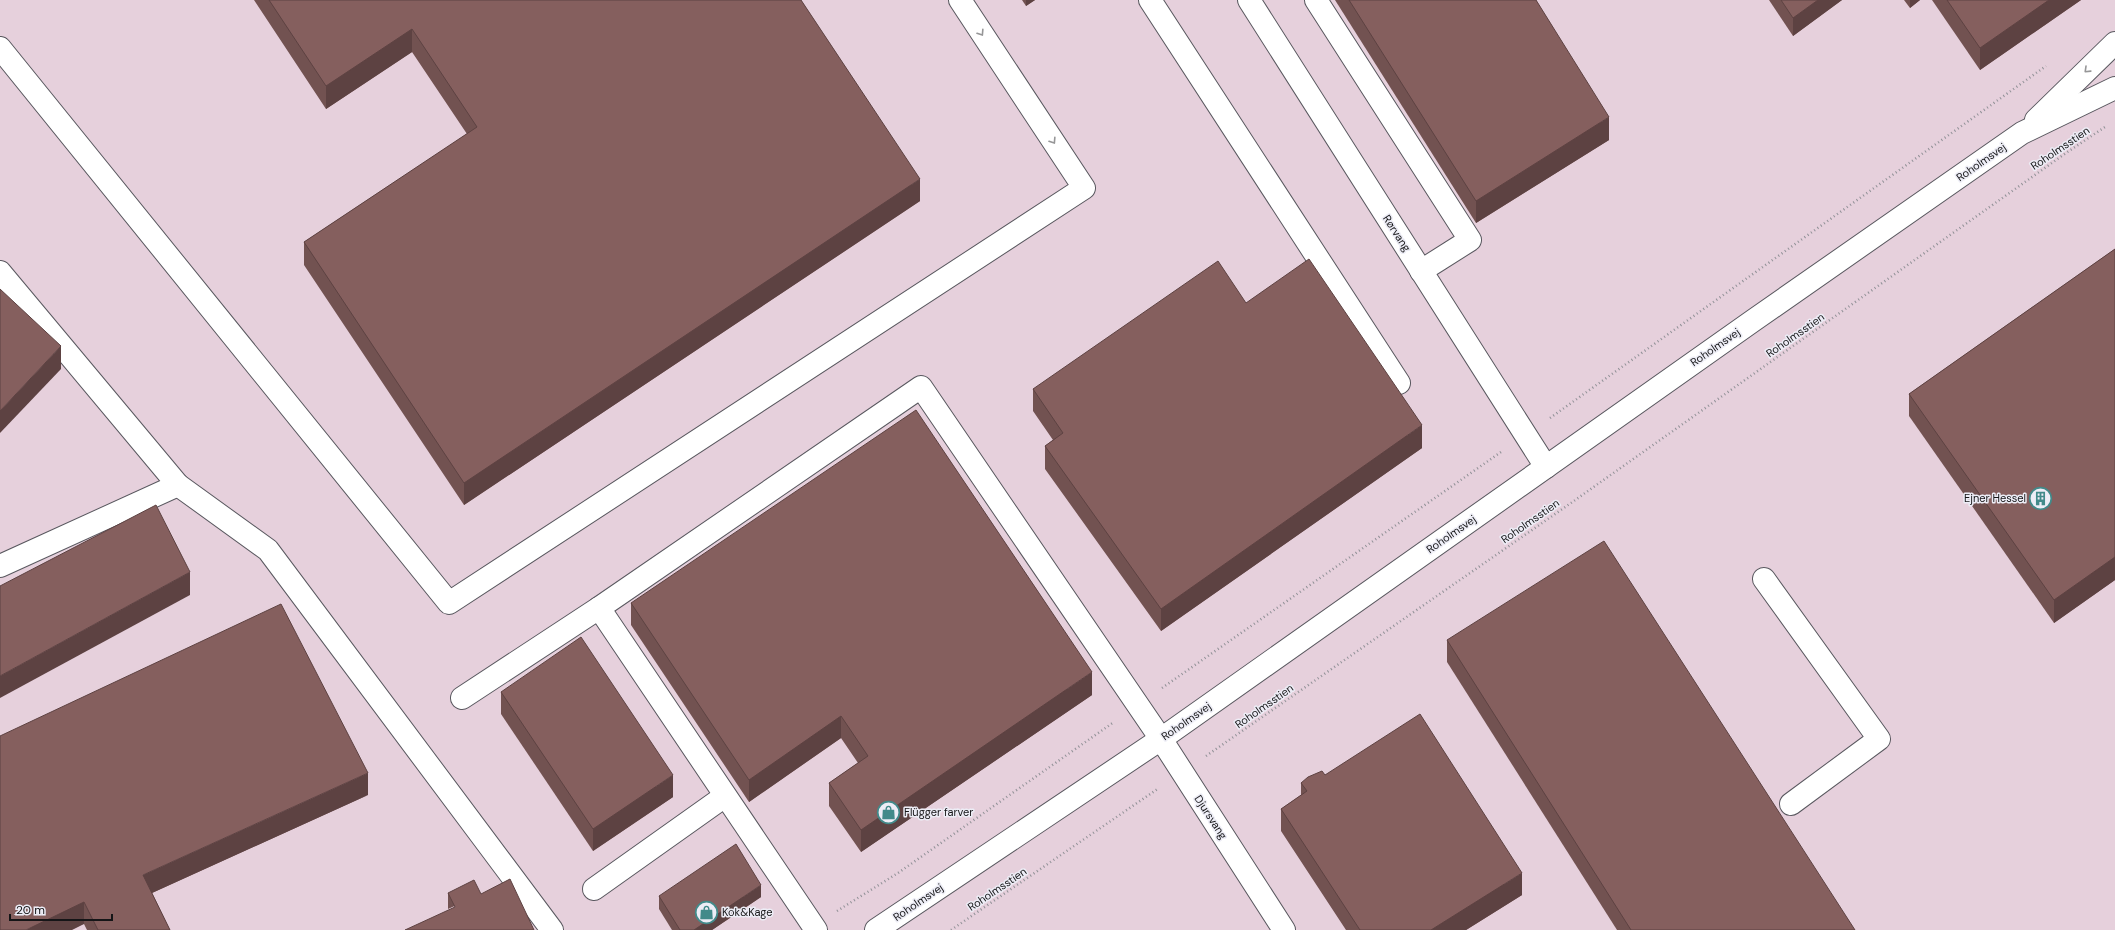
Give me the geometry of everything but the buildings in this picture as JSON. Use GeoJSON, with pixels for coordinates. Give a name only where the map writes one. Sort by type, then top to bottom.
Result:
{"type":"FeatureCollection","features":[{"type":"Feature","properties":{"kind":"street"},"geometry":{"type":"LineString","coordinates":[[0,48],[449,603],[1084,188],[960,0]]}},
{"type":"Feature","properties":{"kind":"street"},"geometry":{"type":"LineString","coordinates":[[1150,0],[1399,383]]}},
{"type":"Feature","properties":{"kind":"street","name":"Rørvang"},"geometry":{"type":"LineString","coordinates":[[1248,0],[1546,467]]}},
{"type":"Feature","properties":{"kind":"street"},"geometry":{"type":"LineString","coordinates":[[1316,0],[1470,240],[1421,271]]}},
{"type":"Feature","properties":{"kind":"street","name":"Roholmsvej"},"geometry":{"type":"LineString","coordinates":[[876,930],[1161,739],[2022,133],[2115,43]]}},
{"type":"Feature","properties":{"kind":"street","name":"Roholmsvej"},"geometry":{"type":"LineString","coordinates":[[2022,133],[2115,88]]}},
{"type":"Feature","properties":{"kind":"street"},"geometry":{"type":"LineString","coordinates":[[0,272],[178,484],[268,550],[552,930]]}},
{"type":"Feature","properties":{"kind":"street","name":"Djursvang"},"geometry":{"type":"LineString","coordinates":[[598,608],[921,387],[1161,739],[1284,930]]}},
{"type":"Feature","properties":{"kind":"street"},"geometry":{"type":"LineString","coordinates":[[0,566],[178,484]]}},
{"type":"Feature","properties":{"kind":"street"},"geometry":{"type":"LineString","coordinates":[[1764,579],[1879,739],[1791,804]]}},
{"type":"Feature","properties":{"kind":"street"},"geometry":{"type":"LineString","coordinates":[[462,698],[598,608],[815,928]]}},
{"type":"Feature","properties":{"kind":"street"},"geometry":{"type":"LineString","coordinates":[[594,889],[725,796]]}},
{"type":"Feature","properties":{"kind":"path"},"geometry":{"type":"LineString","coordinates":[[815,928],[898,873],[1525,435],[2048,65]]}},
{"type":"Feature","properties":{"kind":"path","name":"Roholmsstien"},"geometry":{"type":"LineString","coordinates":[[952,930],[1571,503],[2066,153],[2109,125]]}},
{"type":"Feature","properties":{"kind":"shaded area"},"geometry":{"type":"Polygon","coordinates":[[[0,0],[2115,0],[2115,930],[0,930],[0,0]]]}},
{"type":"Feature","properties":{"kind":"place","name":"Ejner Hessel"},"geometry":{"type":"Point","coordinates":[2041,498]}},
{"type":"Feature","properties":{"kind":"place","name":"Flügger farver"},"geometry":{"type":"Point","coordinates":[889,812]}},
{"type":"Feature","properties":{"kind":"place","name":"Kok&Kage"},"geometry":{"type":"Point","coordinates":[707,912]}}]}
